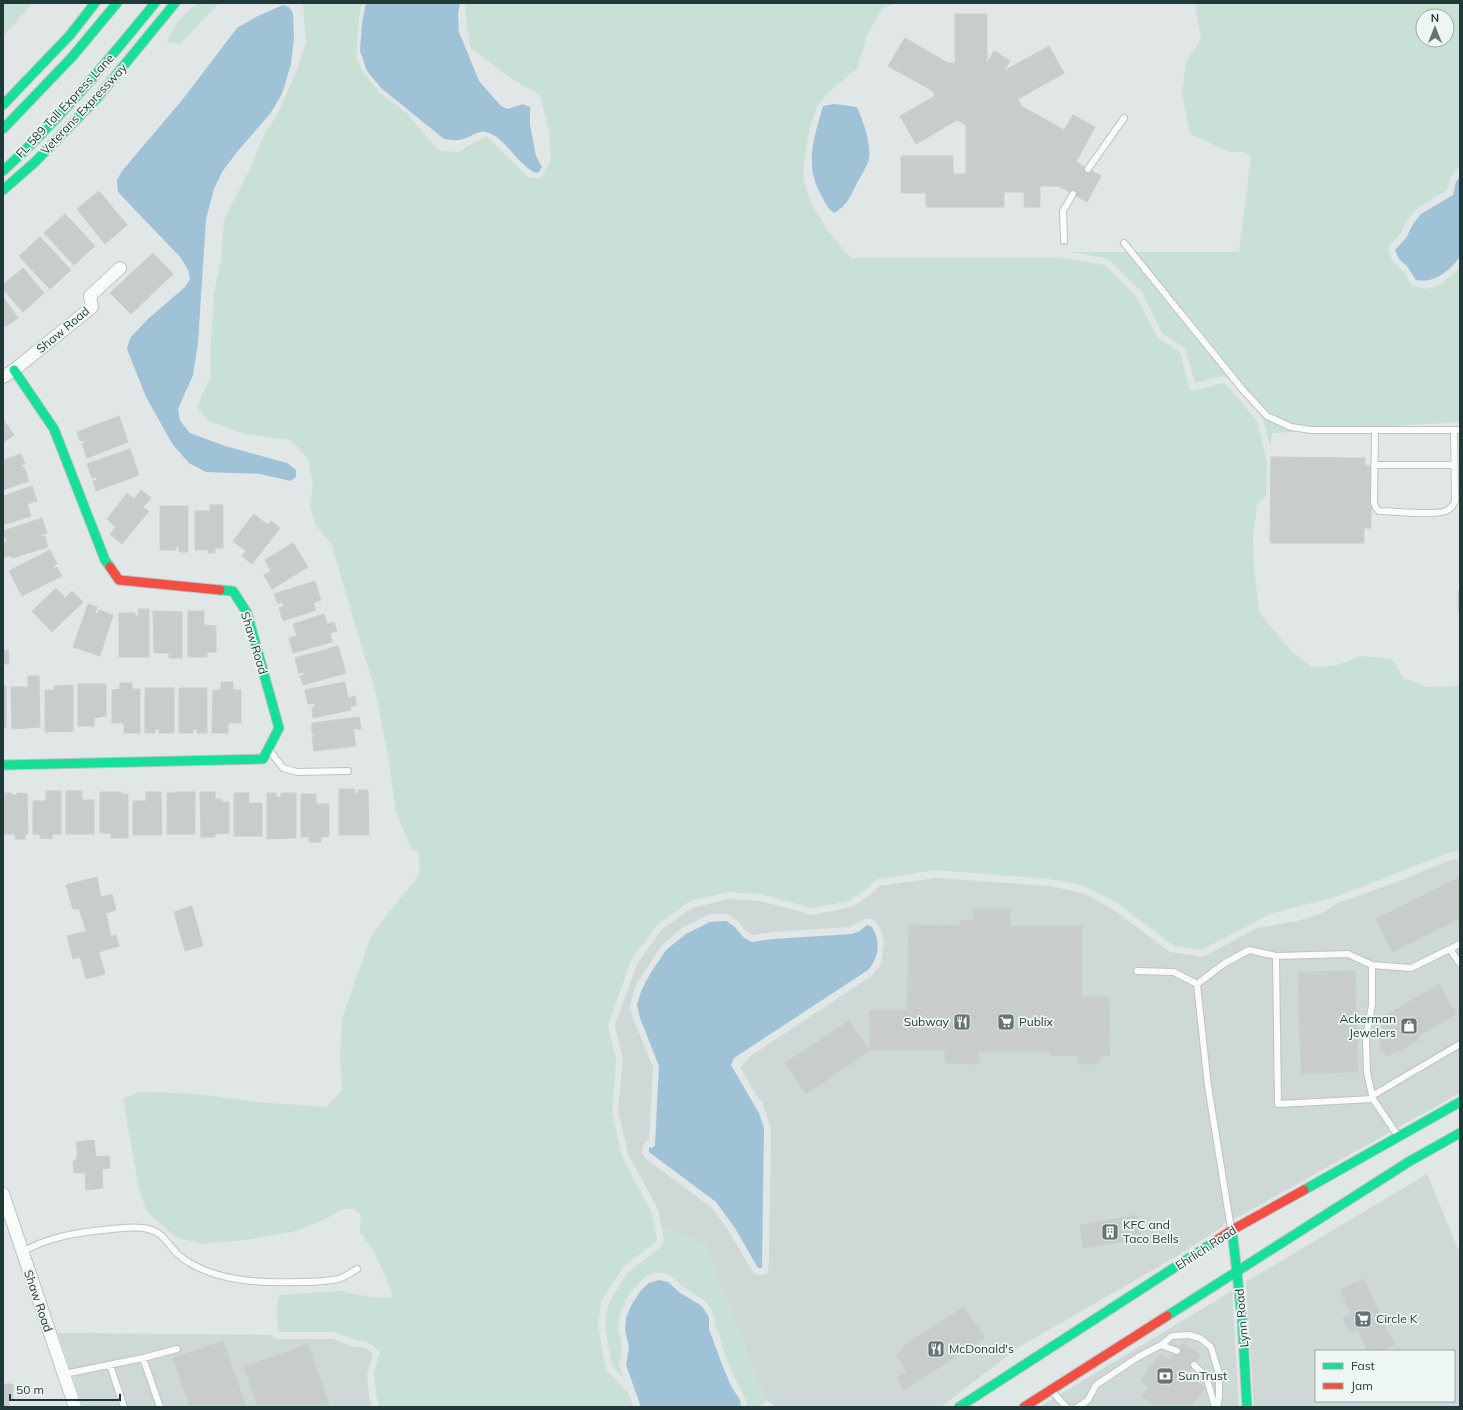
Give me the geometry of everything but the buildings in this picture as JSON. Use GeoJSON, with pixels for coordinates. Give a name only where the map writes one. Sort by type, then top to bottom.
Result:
{"type":"FeatureCollection","features":[{"type":"Feature","properties":{"kind":"main road"},"geometry":{"type":"LineString","coordinates":[[3,105],[70,36],[95,3]]}},
{"type":"Feature","properties":{"kind":"main road"},"geometry":{"type":"LineString","coordinates":[[3,129],[72,57],[117,3]]}},
{"type":"Feature","properties":{"kind":"main road","name":"FL 589 Toll Express Lane"},"geometry":{"type":"LineString","coordinates":[[3,171],[26,150],[90,82],[155,3]]}},
{"type":"Feature","properties":{"kind":"main road","name":"Veterans Expressway"},"geometry":{"type":"LineString","coordinates":[[3,190],[34,163],[98,97],[175,3]]}},
{"type":"Feature","properties":{"kind":"main road","name":"Shaw Road"},"geometry":{"type":"LineString","coordinates":[[3,765],[263,759],[279,728],[247,613],[233,591],[119,580],[105,560],[54,429],[14,370]]}},
{"type":"Feature","properties":{"kind":"main road","name":"Ehrlich Road"},"geometry":{"type":"LineString","coordinates":[[960,1407],[1232,1230],[1460,1102]]}},
{"type":"Feature","properties":{"kind":"main road"},"geometry":{"type":"LineString","coordinates":[[1024,1407],[1410,1161],[1460,1133]]}},
{"type":"Feature","properties":{"kind":"main road","name":"Lynn Road"},"geometry":{"type":"LineString","coordinates":[[1232,1230],[1243,1323],[1247,1407]]}},
{"type":"Feature","properties":{"kind":"street","name":"Shaw Road"},"geometry":{"type":"LineString","coordinates":[[3,377],[14,370],[92,307],[90,296],[120,268]]}},
{"type":"Feature","properties":{"kind":"street","name":"Shaw Road"},"geometry":{"type":"LineString","coordinates":[[3,1194],[75,1407]]}},
{"type":"Feature","properties":{"kind":"lane"},"geometry":{"type":"LineString","coordinates":[[1088,169],[1124,118]]}},
{"type":"Feature","properties":{"kind":"lane"},"geometry":{"type":"LineString","coordinates":[[1064,241],[1064,211],[1073,194]]}},
{"type":"Feature","properties":{"kind":"lane"},"geometry":{"type":"LineString","coordinates":[[1124,243],[1243,390],[1267,416],[1291,427],[1311,430],[1375,430],[1457,430],[1454,465],[1454,502],[1452,508],[1435,513],[1380,510],[1376,508],[1374,503],[1375,430]]}},
{"type":"Feature","properties":{"kind":"lane"},"geometry":{"type":"LineString","coordinates":[[1374,465],[1454,465]]}},
{"type":"Feature","properties":{"kind":"lane"},"geometry":{"type":"LineString","coordinates":[[268,748],[282,768],[297,772],[348,771]]}},
{"type":"Feature","properties":{"kind":"lane"},"geometry":{"type":"LineString","coordinates":[[1197,984],[1225,963],[1250,950],[1276,956],[1348,954],[1372,965],[1411,968],[1460,944]]}},
{"type":"Feature","properties":{"kind":"lane"},"geometry":{"type":"LineString","coordinates":[[1450,949],[1460,964]]}},
{"type":"Feature","properties":{"kind":"lane"},"geometry":{"type":"LineString","coordinates":[[1276,956],[1278,1104],[1373,1097],[1460,1044]]}},
{"type":"Feature","properties":{"kind":"lane"},"geometry":{"type":"LineString","coordinates":[[1372,965],[1372,1005],[1366,1037],[1367,1073],[1373,1097],[1398,1136]]}},
{"type":"Feature","properties":{"kind":"lane"},"geometry":{"type":"LineString","coordinates":[[1137,971],[1174,972],[1197,984]]}},
{"type":"Feature","properties":{"kind":"lane"},"geometry":{"type":"LineString","coordinates":[[1197,984],[1208,1086],[1232,1230]]}},
{"type":"Feature","properties":{"kind":"lane"},"geometry":{"type":"LineString","coordinates":[[22,1252],[35,1244],[70,1234],[135,1227],[150,1229],[159,1234],[169,1242],[180,1256],[191,1264],[211,1273],[239,1280],[269,1282],[324,1282],[340,1279],[357,1269]]}},
{"type":"Feature","properties":{"kind":"lane"},"geometry":{"type":"LineString","coordinates":[[1083,1406],[1096,1386],[1138,1357],[1161,1346],[1172,1336],[1189,1335],[1200,1338],[1210,1347],[1219,1374],[1219,1397],[1216,1407]]}},
{"type":"Feature","properties":{"kind":"lane"},"geometry":{"type":"LineString","coordinates":[[1161,1346],[1177,1351]]}},
{"type":"Feature","properties":{"kind":"lane"},"geometry":{"type":"LineString","coordinates":[[64,1374],[143,1358],[177,1349]]}},
{"type":"Feature","properties":{"kind":"lane"},"geometry":{"type":"LineString","coordinates":[[143,1358],[160,1407]]}},
{"type":"Feature","properties":{"kind":"lane"},"geometry":{"type":"LineString","coordinates":[[110,1365],[124,1407]]}},
{"type":"Feature","properties":{"kind":"lane"},"geometry":{"type":"LineString","coordinates":[[1194,1366],[1206,1376],[1216,1407]]}},
{"type":"Feature","properties":{"kind":"lane"},"geometry":{"type":"LineString","coordinates":[[1051,1390],[1066,1407]]}},
{"type":"Feature","properties":{"kind":"shaded area"},"geometry":{"type":"Polygon","coordinates":[[[1460,859],[1460,1093],[1229,1222],[1223,1223],[1222,1227],[1177,1256],[1019,1347],[941,1407],[775,1407],[772,1403],[767,1401],[706,1245],[661,1225],[658,1209],[628,1154],[618,1110],[623,1059],[615,1025],[637,964],[662,929],[692,908],[729,899],[759,901],[813,915],[852,907],[880,886],[935,878],[1049,886],[1083,893],[1114,910],[1170,952],[1203,957],[1257,928],[1298,921],[1325,912],[1335,904],[1402,880],[1450,860],[1460,859]],[[710,914],[682,928],[661,946],[636,985],[630,1007],[634,1021],[653,1067],[649,1140],[643,1145],[642,1152],[646,1159],[712,1208],[729,1232],[754,1274],[762,1275],[768,1274],[771,1128],[763,1102],[758,1098],[740,1067],[752,1055],[873,975],[881,964],[884,943],[882,932],[876,921],[867,918],[850,927],[773,932],[753,935],[747,932],[738,921],[728,914],[710,914]]]}},
{"type":"Feature","properties":{"kind":"shaded area"},"geometry":{"type":"Polygon","coordinates":[[[1427,1174],[1460,1254],[1460,1407],[1254,1407],[1246,1282],[1427,1174]]]}},
{"type":"Feature","properties":{"kind":"shaded area"},"geometry":{"type":"Polygon","coordinates":[[[1232,1291],[1239,1407],[1039,1407],[1232,1291]]]}},
{"type":"Feature","properties":{"kind":"shaded area"},"geometry":{"type":"Polygon","coordinates":[[[58,1333],[272,1335],[274,1338],[278,1339],[333,1339],[351,1346],[366,1348],[373,1354],[367,1373],[369,1396],[372,1407],[83,1407],[58,1333]]]}},
{"type":"Feature","properties":{"kind":"green space"},"geometry":{"type":"Polygon","coordinates":[[[3,3],[33,3],[3,36],[3,3]]]}},
{"type":"Feature","properties":{"kind":"green space"},"geometry":{"type":"Polygon","coordinates":[[[197,3],[226,3],[218,4],[180,44],[167,42],[178,21],[197,3]]]}},
{"type":"Feature","properties":{"kind":"green space"},"geometry":{"type":"Polygon","coordinates":[[[303,3],[362,3],[359,18],[356,57],[362,71],[380,93],[409,115],[440,151],[458,152],[487,137],[529,178],[541,178],[551,160],[549,131],[540,95],[512,79],[470,47],[465,10],[466,3],[898,3],[882,8],[866,38],[857,69],[822,99],[816,110],[810,130],[805,153],[803,174],[804,181],[811,202],[837,241],[851,258],[1060,258],[1105,265],[1136,296],[1158,338],[1180,352],[1190,391],[1224,383],[1258,423],[1267,464],[1266,496],[1257,505],[1253,536],[1254,568],[1259,612],[1293,653],[1312,667],[1334,666],[1362,656],[1391,659],[1404,678],[1427,687],[1460,686],[1460,851],[1448,853],[1338,896],[1270,914],[1202,950],[1174,946],[1117,903],[1085,886],[1050,879],[935,870],[877,879],[867,889],[849,901],[812,908],[760,894],[729,892],[690,901],[658,924],[631,960],[608,1025],[616,1059],[612,1111],[622,1157],[652,1213],[657,1241],[623,1267],[601,1302],[598,1326],[606,1370],[629,1394],[633,1407],[379,1407],[374,1373],[380,1352],[368,1342],[353,1339],[334,1332],[278,1332],[276,1310],[279,1295],[339,1291],[370,1297],[391,1298],[393,1294],[375,1253],[360,1232],[361,1215],[354,1209],[343,1209],[325,1219],[296,1231],[245,1240],[203,1244],[176,1237],[147,1212],[139,1190],[123,1098],[140,1092],[187,1093],[257,1102],[326,1107],[342,1090],[340,1058],[342,1019],[371,936],[420,874],[419,853],[411,849],[396,811],[387,750],[376,694],[331,543],[316,526],[310,506],[313,486],[308,459],[291,440],[245,434],[207,420],[198,408],[201,396],[211,377],[211,343],[214,293],[221,260],[224,219],[249,171],[262,139],[278,113],[296,73],[306,43],[303,3]]]}},
{"type":"Feature","properties":{"kind":"green space"},"geometry":{"type":"Polygon","coordinates":[[[1195,3],[1460,3],[1459,166],[1451,177],[1447,190],[1416,209],[1407,220],[1401,233],[1389,246],[1388,251],[1393,262],[1403,271],[1412,286],[1426,289],[1440,285],[1460,268],[1460,422],[1272,433],[1270,446],[1263,419],[1244,394],[1228,378],[1222,376],[1195,383],[1185,348],[1162,333],[1142,292],[1110,260],[1069,252],[1239,252],[1251,157],[1245,152],[1230,152],[1190,134],[1182,93],[1186,62],[1201,39],[1195,3]]]}},
{"type":"Feature","properties":{"kind":"green space"},"geometry":{"type":"Polygon","coordinates":[[[661,1225],[706,1245],[767,1401],[758,1407],[747,1407],[744,1396],[734,1377],[723,1349],[720,1335],[716,1329],[713,1312],[710,1307],[702,1299],[682,1286],[673,1277],[662,1273],[656,1273],[645,1278],[625,1299],[620,1315],[618,1329],[622,1348],[619,1366],[624,1379],[612,1366],[605,1326],[608,1305],[627,1273],[662,1246],[664,1240],[661,1225]]]}},
{"type":"Feature","properties":{"kind":"water"},"geometry":{"type":"Polygon","coordinates":[[[366,3],[460,3],[458,14],[459,32],[479,81],[501,106],[508,109],[523,104],[530,107],[530,125],[536,156],[542,167],[539,172],[536,173],[529,169],[499,139],[486,132],[477,133],[460,140],[444,139],[381,88],[367,71],[360,51],[362,23],[366,3]]]}},
{"type":"Feature","properties":{"kind":"water"},"geometry":{"type":"Polygon","coordinates":[[[283,5],[289,7],[293,13],[294,37],[291,64],[282,94],[270,114],[222,172],[214,189],[206,219],[198,343],[193,375],[178,409],[180,421],[190,433],[225,446],[287,463],[296,470],[296,477],[291,481],[260,474],[206,472],[189,463],[173,445],[146,397],[127,349],[130,338],[148,319],[185,287],[190,279],[188,270],[181,258],[118,192],[117,180],[122,171],[183,99],[237,28],[256,17],[283,5]]]}},
{"type":"Feature","properties":{"kind":"water"},"geometry":{"type":"Polygon","coordinates":[[[834,104],[857,107],[868,142],[869,156],[868,162],[847,202],[834,213],[826,205],[816,184],[813,173],[812,151],[816,129],[823,106],[834,104]]]}},
{"type":"Feature","properties":{"kind":"water"},"geometry":{"type":"Polygon","coordinates":[[[1460,176],[1460,257],[1441,275],[1429,280],[1416,280],[1407,266],[1399,259],[1395,250],[1406,238],[1413,224],[1421,214],[1453,195],[1456,182],[1460,176]]]}},
{"type":"Feature","properties":{"kind":"water"},"geometry":{"type":"Polygon","coordinates":[[[726,921],[735,927],[743,937],[752,942],[773,939],[852,934],[860,931],[867,925],[872,927],[878,944],[875,960],[868,970],[734,1058],[731,1065],[759,1113],[764,1128],[762,1268],[758,1268],[735,1228],[716,1202],[649,1152],[649,1147],[652,1148],[655,1145],[659,1066],[640,1018],[637,1005],[642,989],[666,950],[686,934],[710,922],[726,921]]]}},
{"type":"Feature","properties":{"kind":"water"},"geometry":{"type":"Polygon","coordinates":[[[659,1280],[668,1282],[680,1293],[699,1304],[709,1317],[709,1329],[731,1386],[740,1400],[741,1407],[641,1407],[626,1365],[629,1347],[625,1330],[626,1318],[632,1304],[641,1290],[649,1283],[659,1280]]]}},
{"type":"Feature","properties":{"kind":"traffic: fast"},"geometry":{"type":"LineString","coordinates":[[3,105],[70,35],[95,3]]}},
{"type":"Feature","properties":{"kind":"traffic: fast"},"geometry":{"type":"LineString","coordinates":[[3,129],[72,57],[117,3]]}},
{"type":"Feature","properties":{"kind":"traffic: fast"},"geometry":{"type":"LineString","coordinates":[[3,171],[44,132],[101,69],[155,3]]}},
{"type":"Feature","properties":{"kind":"traffic: fast"},"geometry":{"type":"LineString","coordinates":[[3,190],[34,163],[98,97],[175,3]]}},
{"type":"Feature","properties":{"kind":"traffic: fast"},"geometry":{"type":"LineString","coordinates":[[14,370],[54,429],[105,560],[110,567]]}},
{"type":"Feature","properties":{"kind":"traffic: fast"},"geometry":{"type":"LineString","coordinates":[[3,765],[263,759],[279,728],[247,613],[233,591],[220,590]]}},
{"type":"Feature","properties":{"kind":"traffic: fast"},"geometry":{"type":"LineString","coordinates":[[1304,1190],[1460,1102]]}},
{"type":"Feature","properties":{"kind":"traffic: fast"},"geometry":{"type":"LineString","coordinates":[[1167,1316],[1410,1161],[1460,1133]]}},
{"type":"Feature","properties":{"kind":"traffic: fast"},"geometry":{"type":"LineString","coordinates":[[1232,1230],[1242,1317],[1247,1407]]}},
{"type":"Feature","properties":{"kind":"traffic: fast"},"geometry":{"type":"LineString","coordinates":[[959,1407],[1214,1242]]}},
{"type":"Feature","properties":{"kind":"traffic: jam"},"geometry":{"type":"LineString","coordinates":[[110,567],[119,580],[220,590]]}},
{"type":"Feature","properties":{"kind":"traffic: jam"},"geometry":{"type":"LineString","coordinates":[[1214,1242],[1232,1230],[1304,1190]]}},
{"type":"Feature","properties":{"kind":"traffic: jam"},"geometry":{"type":"LineString","coordinates":[[1024,1407],[1167,1316]]}},
{"type":"Feature","properties":{"kind":"place","name":"Subway"},"geometry":{"type":"Point","coordinates":[962,1022]}},
{"type":"Feature","properties":{"kind":"place","name":"Publix"},"geometry":{"type":"Point","coordinates":[1006,1022]}},
{"type":"Feature","properties":{"kind":"place","name":"Ackerman Jewelers"},"geometry":{"type":"Point","coordinates":[1409,1026]}},
{"type":"Feature","properties":{"kind":"place","name":"KFC and Taco Bells"},"geometry":{"type":"Point","coordinates":[1110,1232]}},
{"type":"Feature","properties":{"kind":"place","name":"Circle K"},"geometry":{"type":"Point","coordinates":[1363,1319]}},
{"type":"Feature","properties":{"kind":"place","name":"McDonald's"},"geometry":{"type":"Point","coordinates":[936,1349]}},
{"type":"Feature","properties":{"kind":"place","name":"SunTrust"},"geometry":{"type":"Point","coordinates":[1165,1376]}}]}
